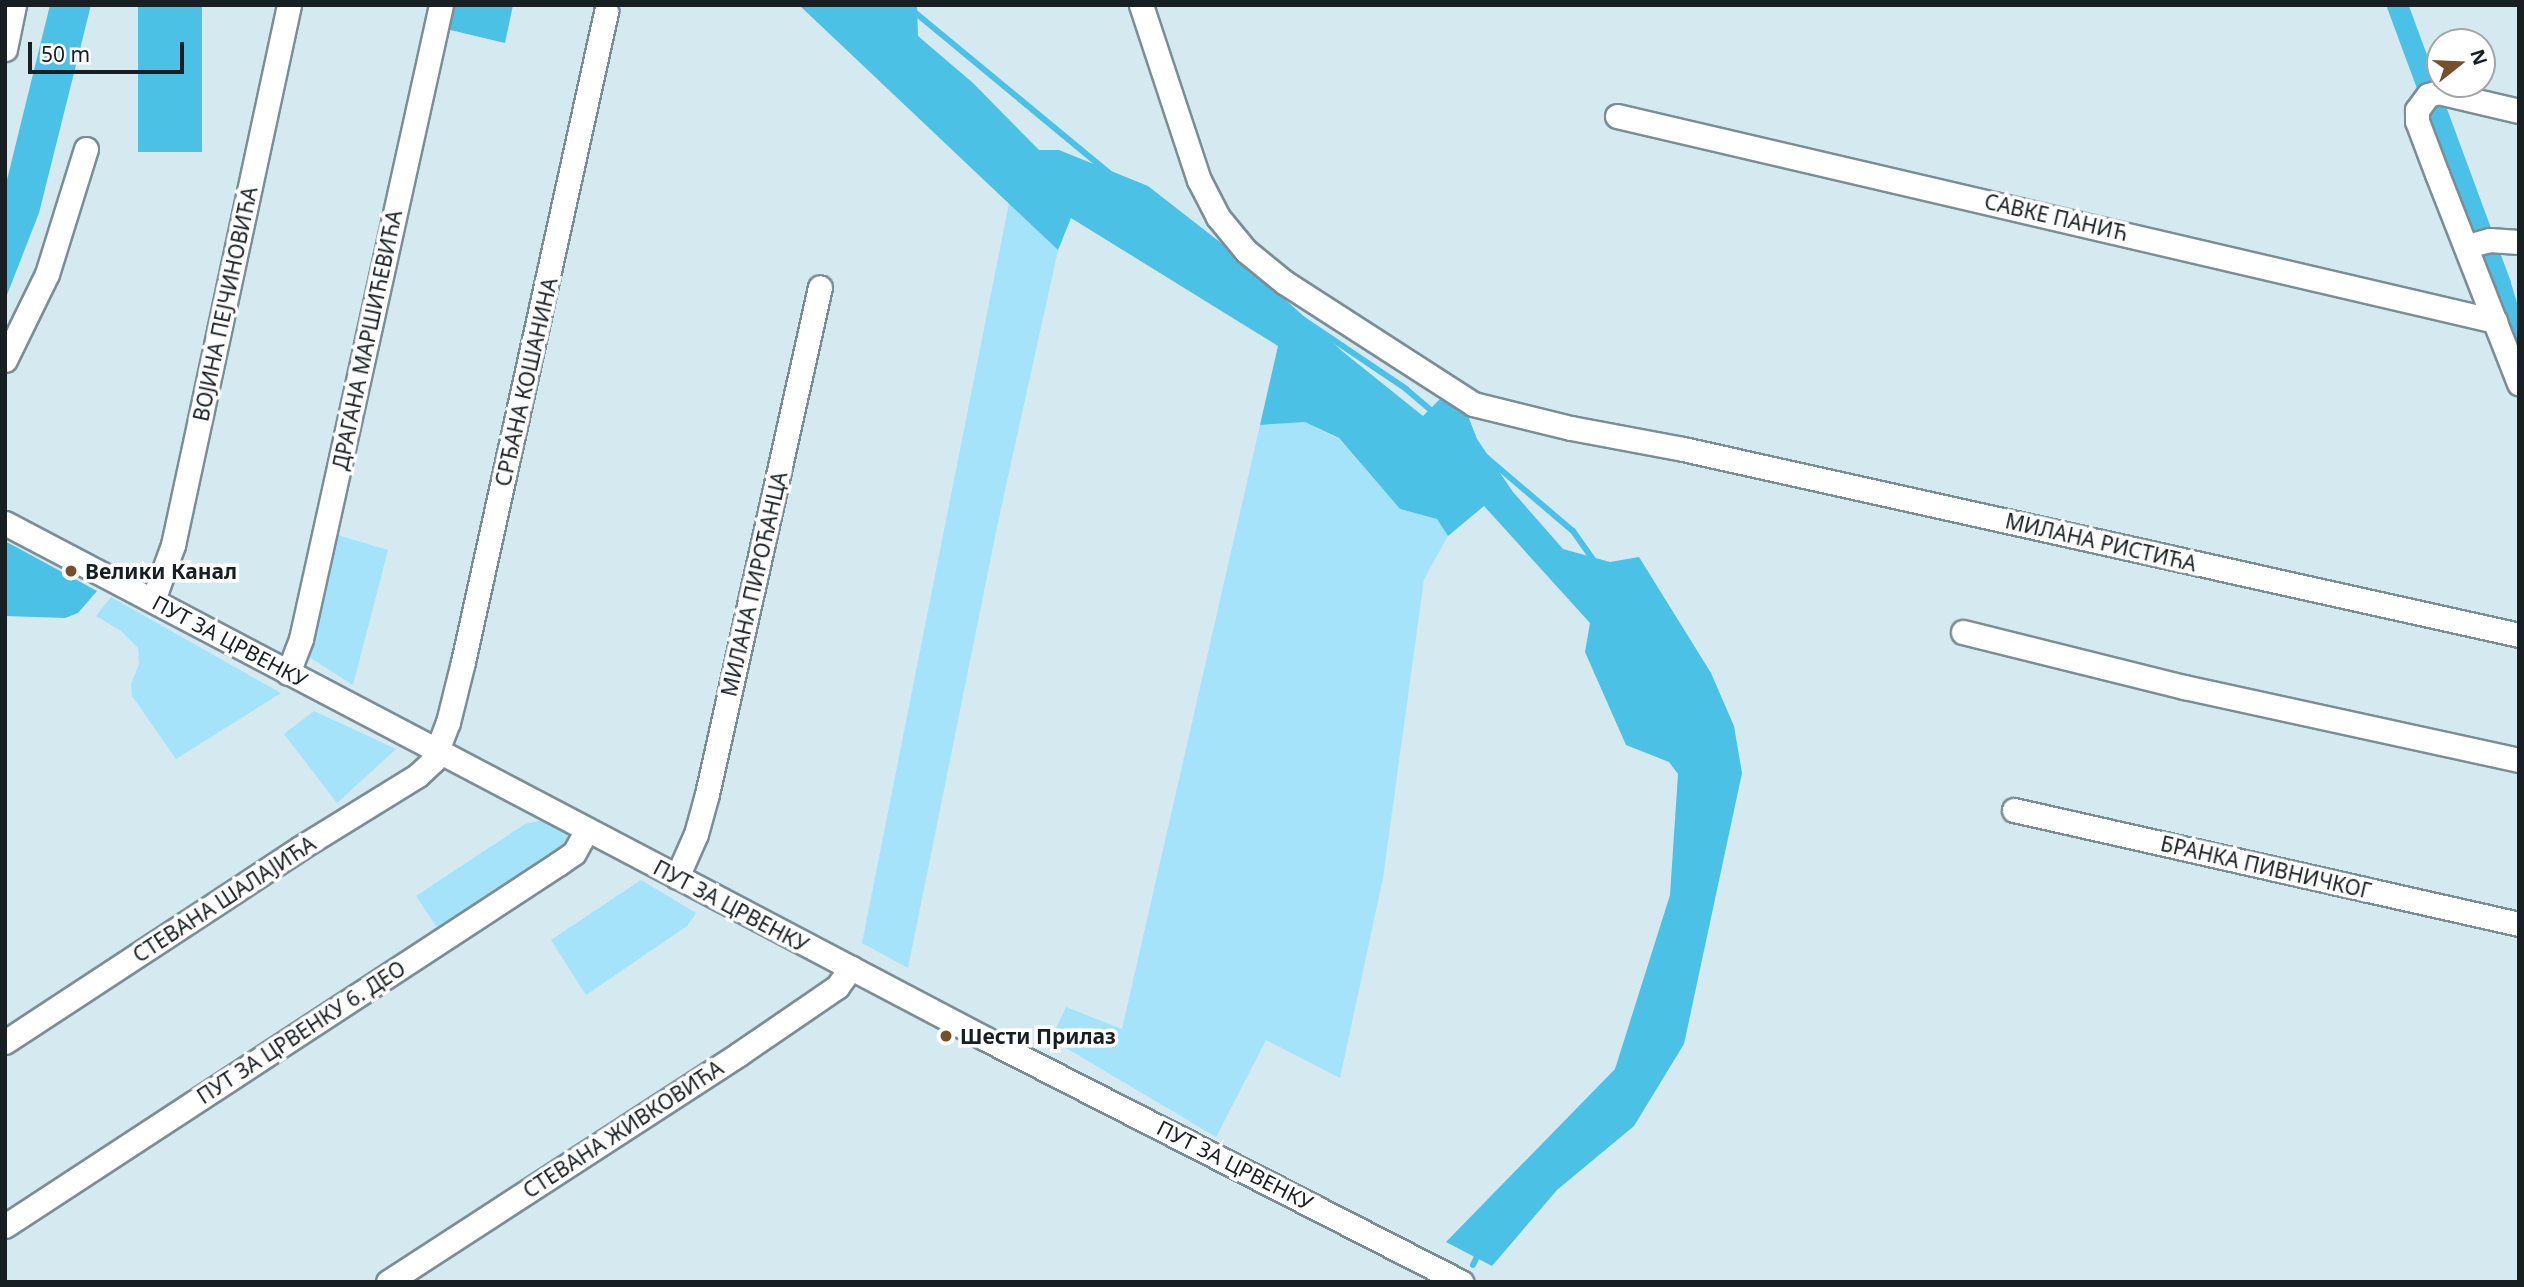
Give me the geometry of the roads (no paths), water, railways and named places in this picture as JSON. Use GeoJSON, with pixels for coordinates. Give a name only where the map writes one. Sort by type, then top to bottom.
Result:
{"type":"FeatureCollection","features":[{"type":"Feature","properties":{"kind":"street"},"geometry":{"type":"LineString","coordinates":[[5,49],[15,5]]}},
{"type":"Feature","properties":{"kind":"street","name":"ВОЈИНА ПЕЈЧИНОВИЋА"},"geometry":{"type":"LineString","coordinates":[[153,600],[173,545],[289,5]]}},
{"type":"Feature","properties":{"kind":"street","name":"ДРАГАНА МАРШИЋЕВИЋА"},"geometry":{"type":"LineString","coordinates":[[288,673],[301,639],[441,5]]}},
{"type":"Feature","properties":{"kind":"street","name":"МИЛАНА РИСТИЋА"},"geometry":{"type":"LineString","coordinates":[[1141,5],[1199,180],[1218,217],[1246,251],[1284,282],[1473,404],[1571,428],[1682,449],[2519,635]]}},
{"type":"Feature","properties":{"kind":"street","name":"СРЂАНА КОШАНИНА"},"geometry":{"type":"LineString","coordinates":[[438,751],[451,710],[507,471],[606,12]]}},
{"type":"Feature","properties":{"kind":"street"},"geometry":{"type":"LineString","coordinates":[[2519,111],[2438,92],[2428,95],[2420,103],[2417,121],[2495,321],[2511,341],[2519,383]]}},
{"type":"Feature","properties":{"kind":"street","name":"САВКЕ ПАНИЋ"},"geometry":{"type":"LineString","coordinates":[[1617,116],[2495,321]]}},
{"type":"Feature","properties":{"kind":"street"},"geometry":{"type":"LineString","coordinates":[[5,360],[47,274],[86,149]]}},
{"type":"Feature","properties":{"kind":"street"},"geometry":{"type":"LineString","coordinates":[[2467,246],[2488,240],[2519,242]]}},
{"type":"Feature","properties":{"kind":"street","name":"МИЛАНА ПИРОЋАНЦА"},"geometry":{"type":"LineString","coordinates":[[677,877],[696,834],[706,794],[820,287]]}},
{"type":"Feature","properties":{"kind":"street","name":"ПУТ ЗА ЦРВЕНКУ"},"geometry":{"type":"LineString","coordinates":[[5,523],[851,968],[1461,1282]]}},
{"type":"Feature","properties":{"kind":"street"},"geometry":{"type":"LineString","coordinates":[[1963,632],[2184,687],[2519,760]]}},
{"type":"Feature","properties":{"kind":"street","name":"СТЕВАНА ШАЛАЈИЋА"},"geometry":{"type":"LineString","coordinates":[[5,1042],[300,848],[418,775],[428,768],[438,751]]}},
{"type":"Feature","properties":{"kind":"street","name":"БРАНКА ПИВНИЧКОГ"},"geometry":{"type":"LineString","coordinates":[[2014,810],[2519,924]]}},
{"type":"Feature","properties":{"kind":"street","name":"ПУТ ЗА ЦРВЕНКУ 6. ДЕО"},"geometry":{"type":"LineString","coordinates":[[5,1226],[558,864],[574,852],[587,830]]}},
{"type":"Feature","properties":{"kind":"street","name":"СТЕВАНА ЖИВКОВИЋА"},"geometry":{"type":"LineString","coordinates":[[388,1282],[761,1040],[837,987],[851,968]]}},
{"type":"Feature","properties":{"kind":"waterway"},"geometry":{"type":"LineString","coordinates":[[906,5],[1212,258],[1406,389],[1573,531],[1668,666],[1703,757],[1702,877],[1648,1059],[1590,1133],[1495,1219],[1473,1265]]}},
{"type":"Feature","properties":{"kind":"waterway"},"geometry":{"type":"LineString","coordinates":[[2397,5],[2500,284],[2519,347]]}},
{"type":"Feature","properties":{"kind":"place","name":"Велики Канал"},"geometry":{"type":"Point","coordinates":[71,571]}},
{"type":"Feature","properties":{"kind":"place","name":"Шести Прилаз"},"geometry":{"type":"Point","coordinates":[946,1036]}}]}
